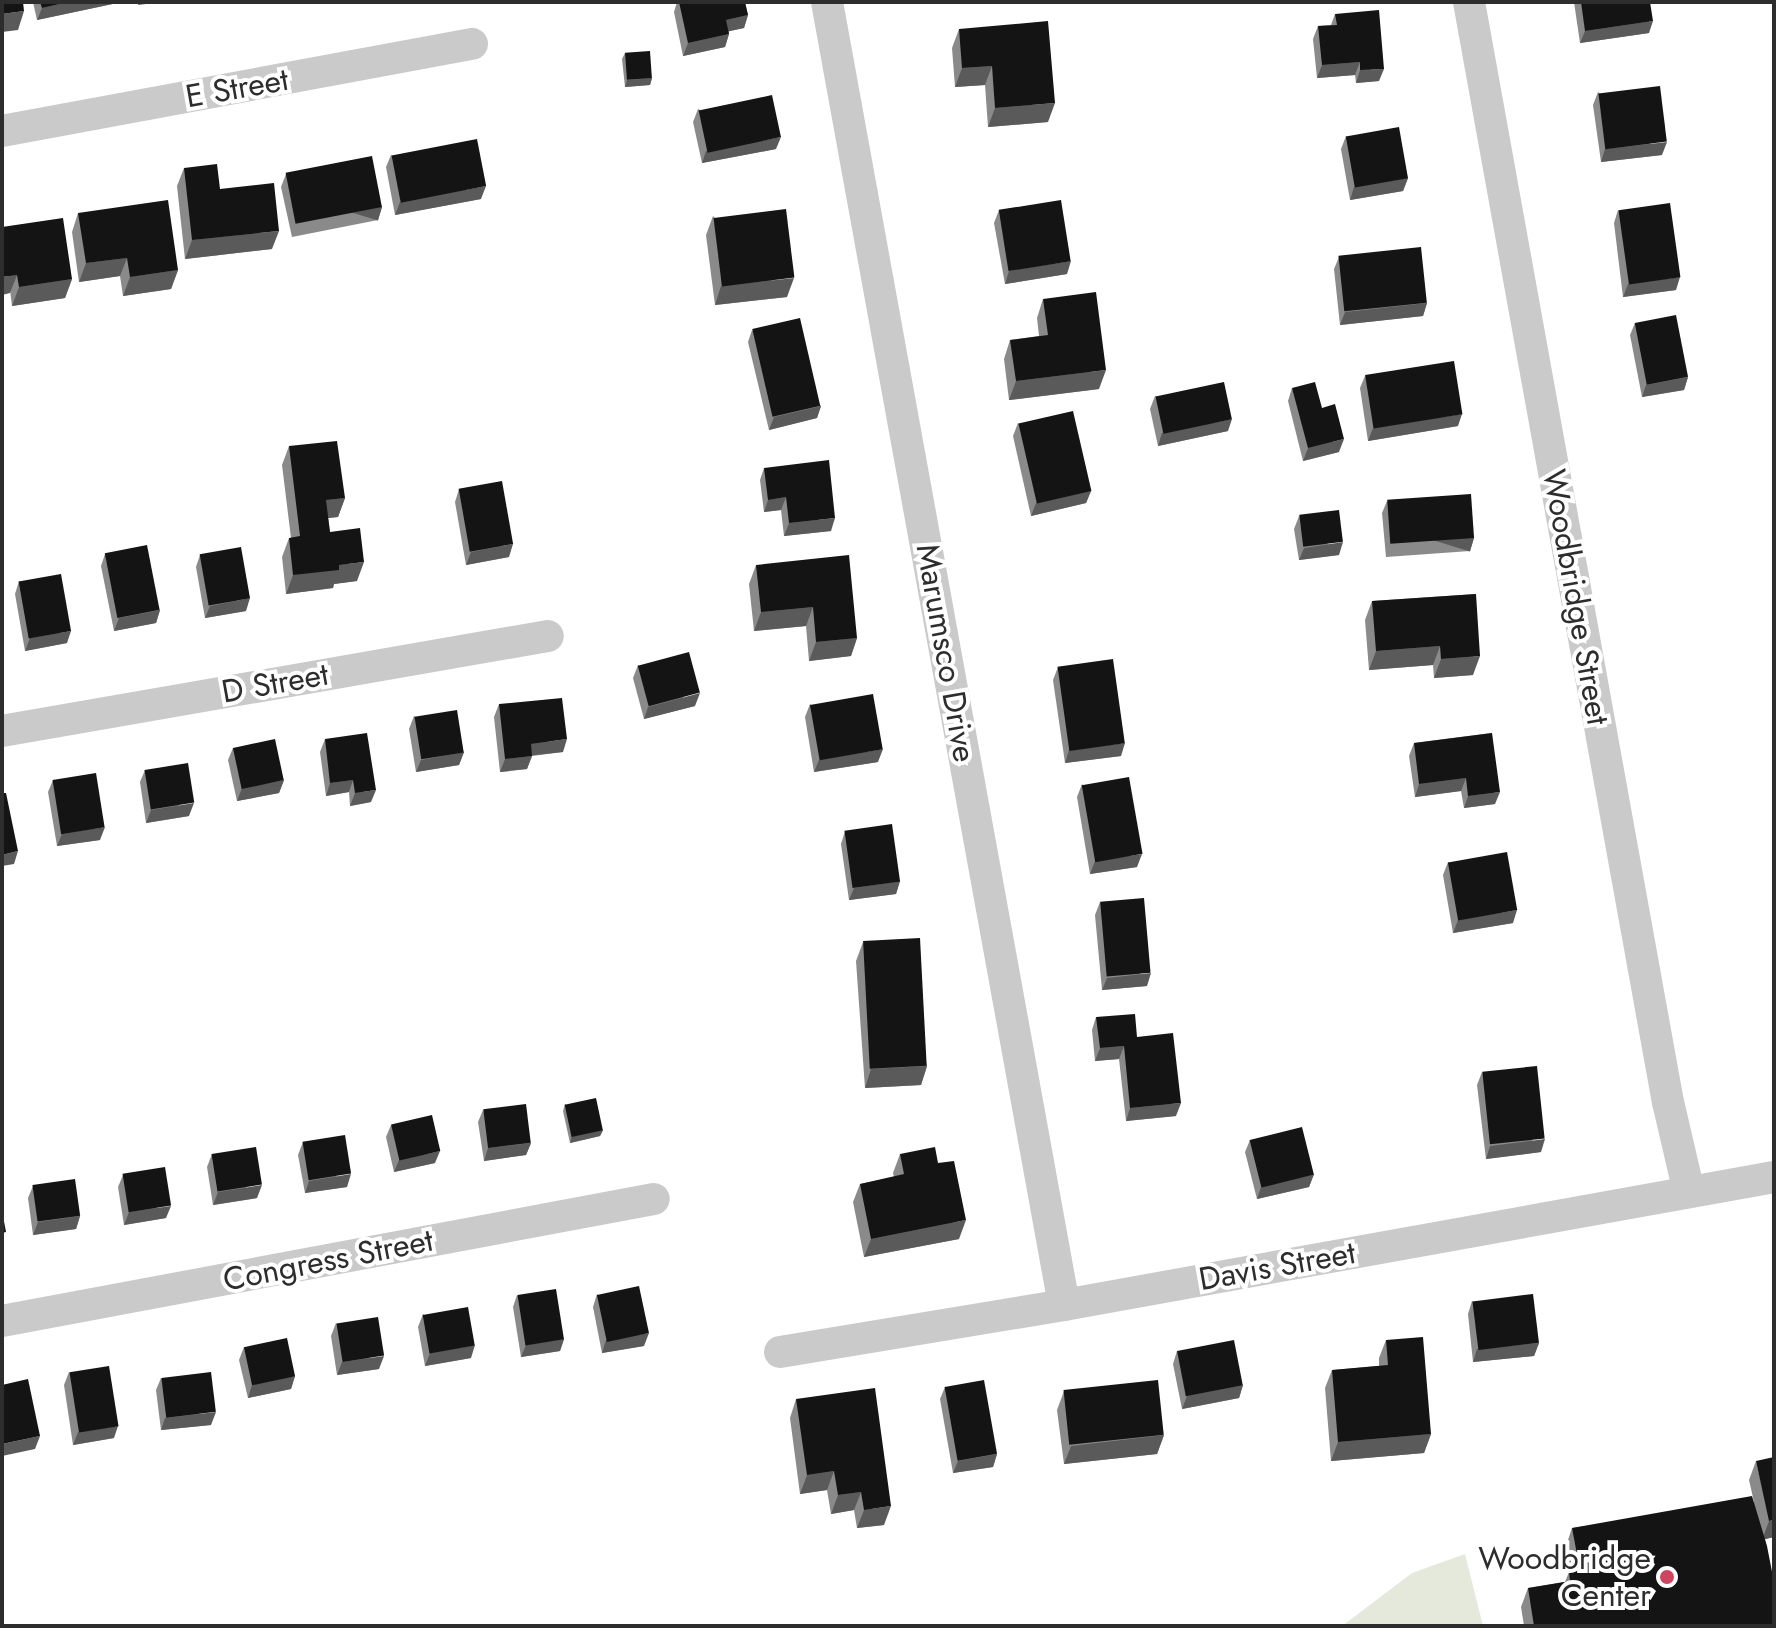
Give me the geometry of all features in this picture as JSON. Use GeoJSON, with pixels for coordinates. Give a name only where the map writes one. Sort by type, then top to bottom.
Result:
{"type":"FeatureCollection","features":[{"type":"Feature","properties":{"kind":"street","name":"Marumsco Drive"},"geometry":{"type":"LineString","coordinates":[[827,2],[1064,1305]]}},
{"type":"Feature","properties":{"kind":"street","name":"Woodbridge Street"},"geometry":{"type":"LineString","coordinates":[[1469,2],[1668,1102],[1689,1192]]}},
{"type":"Feature","properties":{"kind":"street","name":"E Street"},"geometry":{"type":"LineString","coordinates":[[2,131],[472,44]]}},
{"type":"Feature","properties":{"kind":"street","name":"D Street"},"geometry":{"type":"LineString","coordinates":[[2,731],[548,636]]}},
{"type":"Feature","properties":{"kind":"street","name":"Davis Street"},"geometry":{"type":"LineString","coordinates":[[780,1352],[1064,1305],[1774,1177]]}},
{"type":"Feature","properties":{"kind":"street","name":"Congress Street"},"geometry":{"type":"LineString","coordinates":[[2,1321],[654,1199]]}},
{"type":"Feature","properties":{"kind":"shaded area"},"geometry":{"type":"Polygon","coordinates":[[[1465,1554],[1483,1626],[1342,1626],[1412,1573],[1465,1554]]]}},
{"type":"Feature","properties":{"kind":"building"},"geometry":{"type":"Polygon","coordinates":[[[2,2],[23,2],[24,11],[2,14],[2,2]]]}},
{"type":"Feature","properties":{"kind":"building"},"geometry":{"type":"Polygon","coordinates":[[[40,2],[68,2],[42,8],[40,2]]]}},
{"type":"Feature","properties":{"kind":"building"},"geometry":{"type":"Polygon","coordinates":[[[679,2],[745,2],[748,15],[726,20],[729,34],[688,43],[679,2]]]}},
{"type":"Feature","properties":{"kind":"building"},"geometry":{"type":"Polygon","coordinates":[[[1581,2],[1650,2],[1653,21],[1585,31],[1581,2]]]}},
{"type":"Feature","properties":{"kind":"building"},"geometry":{"type":"Polygon","coordinates":[[[1379,10],[1384,69],[1360,70],[1360,62],[1322,65],[1318,26],[1337,25],[1335,14],[1379,10]]]}},
{"type":"Feature","properties":{"kind":"building"},"geometry":{"type":"Polygon","coordinates":[[[1048,21],[1055,103],[995,108],[992,66],[962,68],[959,29],[1048,21]]]}},
{"type":"Feature","properties":{"kind":"building"},"geometry":{"type":"Polygon","coordinates":[[[650,51],[652,78],[627,80],[625,53],[650,51]]]}},
{"type":"Feature","properties":{"kind":"building"},"geometry":{"type":"Polygon","coordinates":[[[1660,86],[1667,142],[1605,149],[1598,94],[1660,86]]]}},
{"type":"Feature","properties":{"kind":"building"},"geometry":{"type":"Polygon","coordinates":[[[772,95],[781,137],[708,153],[699,111],[772,95]]]}},
{"type":"Feature","properties":{"kind":"building"},"geometry":{"type":"Polygon","coordinates":[[[1399,127],[1408,178],[1355,188],[1346,136],[1399,127]]]}},
{"type":"Feature","properties":{"kind":"building"},"geometry":{"type":"Polygon","coordinates":[[[477,139],[486,186],[401,203],[392,156],[477,139]]]}},
{"type":"Feature","properties":{"kind":"building"},"geometry":{"type":"Polygon","coordinates":[[[372,156],[382,207],[296,224],[286,173],[372,156]]]}},
{"type":"Feature","properties":{"kind":"building"},"geometry":{"type":"Polygon","coordinates":[[[217,164],[220,189],[274,183],[279,231],[192,240],[184,168],[217,164]]]}},
{"type":"Feature","properties":{"kind":"building"},"geometry":{"type":"Polygon","coordinates":[[[168,200],[178,270],[130,277],[127,258],[86,263],[78,213],[168,200]]]}},
{"type":"Feature","properties":{"kind":"building"},"geometry":{"type":"Polygon","coordinates":[[[1061,200],[1071,261],[1008,271],[999,210],[1061,200]]]}},
{"type":"Feature","properties":{"kind":"building"},"geometry":{"type":"Polygon","coordinates":[[[1670,203],[1680,277],[1629,285],[1619,210],[1670,203]]]}},
{"type":"Feature","properties":{"kind":"building"},"geometry":{"type":"Polygon","coordinates":[[[786,209],[794,277],[722,286],[714,218],[786,209]]]}},
{"type":"Feature","properties":{"kind":"building"},"geometry":{"type":"Polygon","coordinates":[[[63,218],[72,279],[19,287],[17,275],[2,277],[2,227],[63,218]]]}},
{"type":"Feature","properties":{"kind":"building"},"geometry":{"type":"Polygon","coordinates":[[[1421,247],[1427,303],[1344,311],[1338,256],[1421,247]]]}},
{"type":"Feature","properties":{"kind":"building"},"geometry":{"type":"Polygon","coordinates":[[[1096,292],[1106,370],[1016,381],[1010,340],[1048,335],[1043,299],[1096,292]]]}},
{"type":"Feature","properties":{"kind":"building"},"geometry":{"type":"Polygon","coordinates":[[[1676,315],[1688,377],[1647,385],[1635,323],[1676,315]]]}},
{"type":"Feature","properties":{"kind":"building"},"geometry":{"type":"Polygon","coordinates":[[[800,318],[820,406],[773,417],[752,329],[800,318]]]}},
{"type":"Feature","properties":{"kind":"building"},"geometry":{"type":"Polygon","coordinates":[[[1454,361],[1462,414],[1374,428],[1365,375],[1454,361]]]}},
{"type":"Feature","properties":{"kind":"building"},"geometry":{"type":"Polygon","coordinates":[[[1224,382],[1232,419],[1163,434],[1156,397],[1224,382]]]}},
{"type":"Feature","properties":{"kind":"building"},"geometry":{"type":"Polygon","coordinates":[[[1315,382],[1322,408],[1335,404],[1344,439],[1308,448],[1292,388],[1315,382]]]}},
{"type":"Feature","properties":{"kind":"building"},"geometry":{"type":"Polygon","coordinates":[[[1073,411],[1091,491],[1037,503],[1018,424],[1073,411]]]}},
{"type":"Feature","properties":{"kind":"building"},"geometry":{"type":"Polygon","coordinates":[[[337,441],[345,498],[326,500],[330,532],[360,528],[364,562],[339,565],[339,570],[293,575],[289,538],[300,536],[289,446],[337,441]]]}},
{"type":"Feature","properties":{"kind":"building"},"geometry":{"type":"Polygon","coordinates":[[[829,460],[835,518],[789,523],[786,497],[768,500],[764,468],[829,460]]]}},
{"type":"Feature","properties":{"kind":"building"},"geometry":{"type":"Polygon","coordinates":[[[502,481],[513,544],[470,552],[459,489],[502,481]]]}},
{"type":"Feature","properties":{"kind":"building"},"geometry":{"type":"Polygon","coordinates":[[[1471,494],[1474,538],[1390,544],[1387,500],[1471,494]]]}},
{"type":"Feature","properties":{"kind":"building"},"geometry":{"type":"Polygon","coordinates":[[[1339,510],[1343,542],[1303,547],[1299,515],[1339,510]]]}},
{"type":"Feature","properties":{"kind":"building"},"geometry":{"type":"Polygon","coordinates":[[[147,545],[160,610],[117,618],[105,553],[147,545]]]}},
{"type":"Feature","properties":{"kind":"building"},"geometry":{"type":"Polygon","coordinates":[[[241,547],[250,598],[209,606],[200,554],[241,547]]]}},
{"type":"Feature","properties":{"kind":"building"},"geometry":{"type":"Polygon","coordinates":[[[849,555],[857,638],[816,642],[813,607],[761,612],[756,565],[849,555]]]}},
{"type":"Feature","properties":{"kind":"building"},"geometry":{"type":"Polygon","coordinates":[[[61,574],[71,631],[29,639],[19,581],[61,574]]]}},
{"type":"Feature","properties":{"kind":"building"},"geometry":{"type":"Polygon","coordinates":[[[1476,594],[1480,656],[1441,659],[1440,646],[1376,651],[1372,601],[1476,594]]]}},
{"type":"Feature","properties":{"kind":"building"},"geometry":{"type":"Polygon","coordinates":[[[689,652],[700,693],[649,706],[638,666],[689,652]]]}},
{"type":"Feature","properties":{"kind":"building"},"geometry":{"type":"Polygon","coordinates":[[[1113,659],[1125,743],[1069,751],[1058,667],[1113,659]]]}},
{"type":"Feature","properties":{"kind":"building"},"geometry":{"type":"Polygon","coordinates":[[[873,694],[883,749],[820,760],[810,705],[873,694]]]}},
{"type":"Feature","properties":{"kind":"building"},"geometry":{"type":"Polygon","coordinates":[[[562,698],[567,739],[531,744],[532,756],[505,759],[499,704],[562,698]]]}},
{"type":"Feature","properties":{"kind":"building"},"geometry":{"type":"Polygon","coordinates":[[[457,710],[464,752],[421,759],[415,717],[457,710]]]}},
{"type":"Feature","properties":{"kind":"building"},"geometry":{"type":"Polygon","coordinates":[[[367,733],[376,790],[355,793],[353,780],[330,783],[325,739],[367,733]]]}},
{"type":"Feature","properties":{"kind":"building"},"geometry":{"type":"Polygon","coordinates":[[[1492,733],[1500,792],[1468,796],[1466,778],[1419,784],[1414,743],[1492,733]]]}},
{"type":"Feature","properties":{"kind":"building"},"geometry":{"type":"Polygon","coordinates":[[[275,739],[284,780],[242,789],[233,748],[275,739]]]}},
{"type":"Feature","properties":{"kind":"building"},"geometry":{"type":"Polygon","coordinates":[[[188,763],[194,803],[151,809],[145,770],[188,763]]]}},
{"type":"Feature","properties":{"kind":"building"},"geometry":{"type":"Polygon","coordinates":[[[96,773],[105,827],[61,834],[53,780],[96,773]]]}},
{"type":"Feature","properties":{"kind":"building"},"geometry":{"type":"Polygon","coordinates":[[[1129,777],[1143,854],[1095,862],[1082,785],[1129,777]]]}},
{"type":"Feature","properties":{"kind":"building"},"geometry":{"type":"Polygon","coordinates":[[[2,793],[6,793],[18,851],[2,855],[2,793]]]}},
{"type":"Feature","properties":{"kind":"building"},"geometry":{"type":"Polygon","coordinates":[[[892,824],[900,881],[853,888],[844,831],[892,824]]]}},
{"type":"Feature","properties":{"kind":"building"},"geometry":{"type":"Polygon","coordinates":[[[1507,852],[1517,910],[1458,921],[1448,862],[1507,852]]]}},
{"type":"Feature","properties":{"kind":"building"},"geometry":{"type":"Polygon","coordinates":[[[1144,898],[1151,973],[1107,977],[1100,902],[1144,898]]]}},
{"type":"Feature","properties":{"kind":"building"},"geometry":{"type":"Polygon","coordinates":[[[920,938],[927,1066],[870,1069],[863,941],[920,938]]]}},
{"type":"Feature","properties":{"kind":"building"},"geometry":{"type":"Polygon","coordinates":[[[1135,1014],[1137,1037],[1173,1033],[1181,1103],[1130,1108],[1124,1046],[1100,1048],[1096,1017],[1135,1014]]]}},
{"type":"Feature","properties":{"kind":"building"},"geometry":{"type":"Polygon","coordinates":[[[1537,1066],[1545,1139],[1490,1144],[1482,1072],[1537,1066]]]}},
{"type":"Feature","properties":{"kind":"building"},"geometry":{"type":"Polygon","coordinates":[[[596,1098],[603,1130],[572,1137],[565,1105],[596,1098]]]}},
{"type":"Feature","properties":{"kind":"building"},"geometry":{"type":"Polygon","coordinates":[[[526,1104],[531,1143],[488,1148],[483,1109],[526,1104]]]}},
{"type":"Feature","properties":{"kind":"building"},"geometry":{"type":"Polygon","coordinates":[[[432,1115],[440,1151],[399,1160],[391,1124],[432,1115]]]}},
{"type":"Feature","properties":{"kind":"building"},"geometry":{"type":"Polygon","coordinates":[[[1302,1127],[1314,1175],[1261,1188],[1250,1140],[1302,1127]]]}},
{"type":"Feature","properties":{"kind":"building"},"geometry":{"type":"Polygon","coordinates":[[[345,1135],[351,1174],[309,1180],[303,1142],[345,1135]]]}},
{"type":"Feature","properties":{"kind":"building"},"geometry":{"type":"Polygon","coordinates":[[[256,1147],[262,1185],[217,1192],[212,1154],[256,1147]]]}},
{"type":"Feature","properties":{"kind":"building"},"geometry":{"type":"Polygon","coordinates":[[[935,1147],[938,1163],[954,1161],[966,1220],[871,1239],[860,1184],[904,1174],[900,1154],[935,1147]]]}},
{"type":"Feature","properties":{"kind":"building"},"geometry":{"type":"Polygon","coordinates":[[[165,1167],[171,1206],[129,1212],[123,1174],[165,1167]]]}},
{"type":"Feature","properties":{"kind":"building"},"geometry":{"type":"Polygon","coordinates":[[[75,1179],[80,1216],[38,1222],[32,1185],[75,1179]]]}},
{"type":"Feature","properties":{"kind":"building"},"geometry":{"type":"Polygon","coordinates":[[[2,1211],[6,1232],[2,1233],[2,1211]]]}},
{"type":"Feature","properties":{"kind":"building"},"geometry":{"type":"Polygon","coordinates":[[[639,1286],[649,1333],[607,1342],[597,1295],[639,1286]]]}},
{"type":"Feature","properties":{"kind":"building"},"geometry":{"type":"Polygon","coordinates":[[[556,1289],[564,1339],[525,1345],[517,1295],[556,1289]]]}},
{"type":"Feature","properties":{"kind":"building"},"geometry":{"type":"Polygon","coordinates":[[[1533,1294],[1539,1343],[1478,1350],[1472,1301],[1533,1294]]]}},
{"type":"Feature","properties":{"kind":"building"},"geometry":{"type":"Polygon","coordinates":[[[468,1307],[475,1345],[429,1353],[423,1315],[468,1307]]]}},
{"type":"Feature","properties":{"kind":"building"},"geometry":{"type":"Polygon","coordinates":[[[378,1317],[384,1356],[343,1362],[337,1324],[378,1317]]]}},
{"type":"Feature","properties":{"kind":"building"},"geometry":{"type":"Polygon","coordinates":[[[1423,1337],[1431,1434],[1338,1442],[1332,1370],[1388,1365],[1386,1340],[1423,1337]]]}},
{"type":"Feature","properties":{"kind":"building"},"geometry":{"type":"Polygon","coordinates":[[[287,1338],[295,1376],[252,1385],[244,1347],[287,1338]]]}},
{"type":"Feature","properties":{"kind":"building"},"geometry":{"type":"Polygon","coordinates":[[[1234,1340],[1243,1385],[1186,1396],[1177,1351],[1234,1340]]]}},
{"type":"Feature","properties":{"kind":"building"},"geometry":{"type":"Polygon","coordinates":[[[109,1366],[119,1426],[79,1433],[69,1372],[109,1366]]]}},
{"type":"Feature","properties":{"kind":"building"},"geometry":{"type":"Polygon","coordinates":[[[211,1372],[216,1412],[166,1418],[161,1378],[211,1372]]]}},
{"type":"Feature","properties":{"kind":"building"},"geometry":{"type":"Polygon","coordinates":[[[28,1379],[40,1436],[2,1444],[2,1385],[28,1379]]]}},
{"type":"Feature","properties":{"kind":"building"},"geometry":{"type":"Polygon","coordinates":[[[984,1380],[997,1454],[958,1461],[945,1387],[984,1380]]]}},
{"type":"Feature","properties":{"kind":"building"},"geometry":{"type":"Polygon","coordinates":[[[1158,1380],[1164,1435],[1069,1445],[1064,1390],[1158,1380]]]}},
{"type":"Feature","properties":{"kind":"building"},"geometry":{"type":"Polygon","coordinates":[[[875,1388],[891,1506],[864,1510],[861,1492],[838,1495],[834,1471],[807,1475],[796,1399],[875,1388]]]}},
{"type":"Feature","properties":{"kind":"building"},"geometry":{"type":"Polygon","coordinates":[[[1774,1457],[1774,1520],[1769,1521],[1756,1461],[1774,1457]]]}},
{"type":"Feature","properties":{"kind":"building","name":"Woodbridge Center"},"geometry":{"type":"Polygon","coordinates":[[[1752,1496],[1774,1582],[1774,1626],[1534,1626],[1528,1588],[1570,1581],[1569,1572],[1580,1570],[1572,1528],[1752,1496]]]}},
{"type":"Feature","properties":{"kind":"place","name":"Woodbridge Center"},"geometry":{"type":"Point","coordinates":[1667,1577]}}]}
